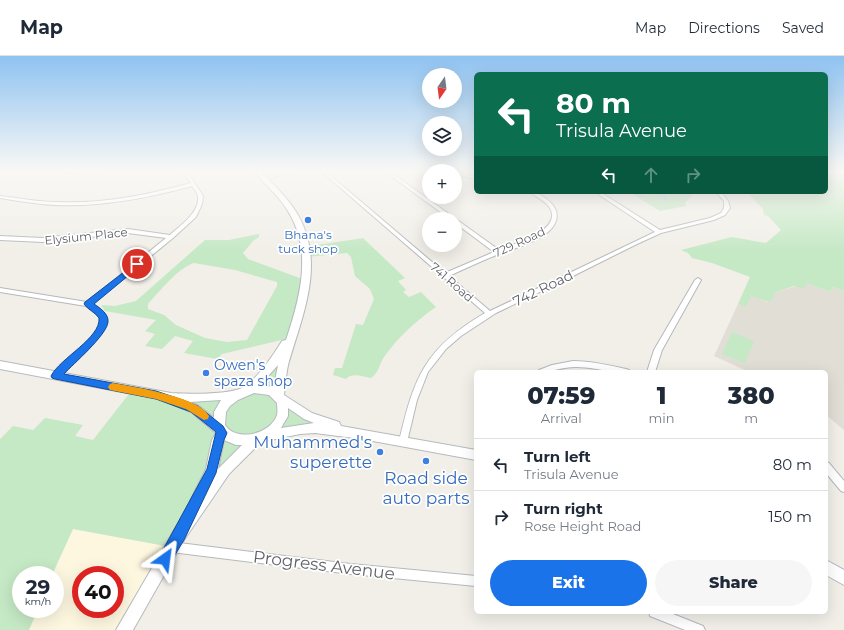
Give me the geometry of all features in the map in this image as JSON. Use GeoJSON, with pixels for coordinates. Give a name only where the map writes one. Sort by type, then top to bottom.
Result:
{"type":"FeatureCollection","features":[{"type":"Feature","properties":{"kind":"street"},"geometry":{"type":"LineString","coordinates":[[6,198],[54,204],[73,204],[127,198]]}},
{"type":"Feature","properties":{"kind":"street"},"geometry":{"type":"LineString","coordinates":[[88,304],[171,237],[194,216],[200,204],[201,198]]}},
{"type":"Feature","properties":{"kind":"street"},"geometry":{"type":"LineString","coordinates":[[175,541],[225,470],[259,438],[272,430],[279,423],[283,414],[280,398],[283,365],[301,312],[306,275],[304,242],[300,228],[292,211],[282,198]]}},
{"type":"Feature","properties":{"kind":"street","name":"741 Road"},"geometry":{"type":"LineString","coordinates":[[354,198],[490,314]]}},
{"type":"Feature","properties":{"kind":"street"},"geometry":{"type":"LineString","coordinates":[[423,198],[443,212]]}},
{"type":"Feature","properties":{"kind":"street","name":"729 Road"},"geometry":{"type":"LineString","coordinates":[[445,275],[537,235],[549,228],[552,225],[554,217],[551,206],[542,198]]}},
{"type":"Feature","properties":{"kind":"street"},"geometry":{"type":"LineString","coordinates":[[606,198],[659,232]]}},
{"type":"Feature","properties":{"kind":"street","name":"742 Road"},"geometry":{"type":"LineString","coordinates":[[403,442],[419,385],[430,363],[445,344],[452,338],[490,314],[645,238],[659,232],[708,220],[723,214],[727,208],[727,204],[722,198]]}},
{"type":"Feature","properties":{"kind":"street"},"geometry":{"type":"LineString","coordinates":[[462,226],[498,252]]}},
{"type":"Feature","properties":{"kind":"street","name":"Elysium Place"},"geometry":{"type":"LineString","coordinates":[[0,238],[43,240],[128,230],[171,237]]}},
{"type":"Feature","properties":{"kind":"street"},"geometry":{"type":"LineString","coordinates":[[652,370],[658,350],[698,280]]}},
{"type":"Feature","properties":{"kind":"street"},"geometry":{"type":"LineString","coordinates":[[0,290],[88,304],[98,310],[103,317],[104,323],[102,328],[93,340],[55,376]]}},
{"type":"Feature","properties":{"kind":"street"},"geometry":{"type":"LineString","coordinates":[[124,630],[175,541],[212,469],[221,431],[218,419],[222,409],[271,367],[295,331]]}},
{"type":"Feature","properties":{"kind":"street"},"geometry":{"type":"LineString","coordinates":[[547,370],[558,366],[579,364],[594,365],[617,370]]}},
{"type":"Feature","properties":{"kind":"street"},"geometry":{"type":"LineString","coordinates":[[0,365],[156,395],[187,398],[241,393],[263,389],[272,391],[280,398],[318,421],[362,434]]}},
{"type":"Feature","properties":{"kind":"street"},"geometry":{"type":"LineString","coordinates":[[156,395],[195,409],[228,438],[236,441],[246,441],[300,429],[315,428],[362,434],[474,455]]}},
{"type":"Feature","properties":{"kind":"street"},"geometry":{"type":"LineString","coordinates":[[828,468],[844,488]]}},
{"type":"Feature","properties":{"kind":"street","name":"Progress Avenue"},"geometry":{"type":"LineString","coordinates":[[175,541],[351,569],[474,581]]}},
{"type":"Feature","properties":{"kind":"street"},"geometry":{"type":"LineString","coordinates":[[828,568],[844,578]]}},
{"type":"Feature","properties":{"kind":"street"},"geometry":{"type":"LineString","coordinates":[[659,614],[700,630]]}},
{"type":"Feature","properties":{"kind":"shaded area"},"geometry":{"type":"Polygon","coordinates":[[[806,283],[831,292],[832,287],[844,291],[844,430],[828,417],[828,370],[745,370],[714,356],[738,304],[746,306],[751,295],[768,302],[776,292],[806,283]]]}},
{"type":"Feature","properties":{"kind":"shaded area"},"geometry":{"type":"Polygon","coordinates":[[[73,529],[171,547],[122,630],[29,630],[34,618],[64,618],[64,566],[56,566],[73,529]]]}},
{"type":"Feature","properties":{"kind":"green space"},"geometry":{"type":"Polygon","coordinates":[[[638,198],[690,198],[685,203],[686,206],[660,211],[638,198]]]}},
{"type":"Feature","properties":{"kind":"green space"},"geometry":{"type":"Polygon","coordinates":[[[752,198],[844,198],[844,291],[832,287],[831,292],[806,283],[804,289],[794,286],[776,292],[770,302],[751,296],[746,307],[738,304],[750,277],[712,263],[692,258],[688,253],[681,250],[732,237],[766,243],[781,230],[768,216],[764,215],[763,209],[752,198]]]}},
{"type":"Feature","properties":{"kind":"green space"},"geometry":{"type":"Polygon","coordinates":[[[259,234],[259,237],[253,241],[243,253],[248,259],[305,280],[279,394],[331,430],[262,437],[236,454],[171,547],[73,529],[56,566],[12,566],[12,618],[34,618],[29,630],[0,630],[0,439],[13,426],[33,430],[45,418],[83,425],[75,436],[93,440],[132,390],[205,397],[247,388],[290,338],[222,354],[217,359],[184,353],[193,341],[175,336],[162,349],[145,346],[155,334],[145,331],[156,320],[105,311],[101,305],[115,306],[136,301],[205,240],[229,240],[259,234]],[[194,263],[182,269],[163,287],[148,304],[148,309],[164,315],[176,325],[205,338],[227,342],[247,340],[277,286],[277,282],[235,270],[194,263]]]}},
{"type":"Feature","properties":{"kind":"green space"},"geometry":{"type":"Polygon","coordinates":[[[363,238],[405,278],[398,281],[406,290],[403,292],[409,297],[421,292],[436,307],[401,336],[384,357],[374,376],[371,378],[354,375],[346,379],[333,375],[335,368],[342,368],[356,324],[363,325],[374,299],[370,289],[355,276],[351,257],[347,253],[306,257],[304,247],[363,238]]]}},
{"type":"Feature","properties":{"kind":"green space"},"geometry":{"type":"Polygon","coordinates":[[[732,332],[754,341],[745,363],[722,354],[732,332]]]}},
{"type":"Feature","properties":{"kind":"slow traffic"},"geometry":{"type":"LineString","coordinates":[[113,387],[156,395],[190,406],[204,416]]}},
{"type":"Feature","properties":{"kind":"place","name":"Bhana's tuck shop"},"geometry":{"type":"Point","coordinates":[308,220]}},
{"type":"Feature","properties":{"kind":"place","name":"Owen's spaza shop"},"geometry":{"type":"Point","coordinates":[206,373]}},
{"type":"Feature","properties":{"kind":"place","name":"Muhammed's superette"},"geometry":{"type":"Point","coordinates":[380,452]}},
{"type":"Feature","properties":{"kind":"place","name":"Road side auto parts"},"geometry":{"type":"Point","coordinates":[426,461]}},
{"type":"Feature","properties":{"kind":"route"},"geometry":{"type":"LineString","coordinates":[[137,264],[88,304],[98,310],[103,317],[104,323],[102,328],[93,340],[55,376],[156,395],[190,406],[208,419],[222,433],[218,440],[215,459],[206,483],[165,559]]}}]}
